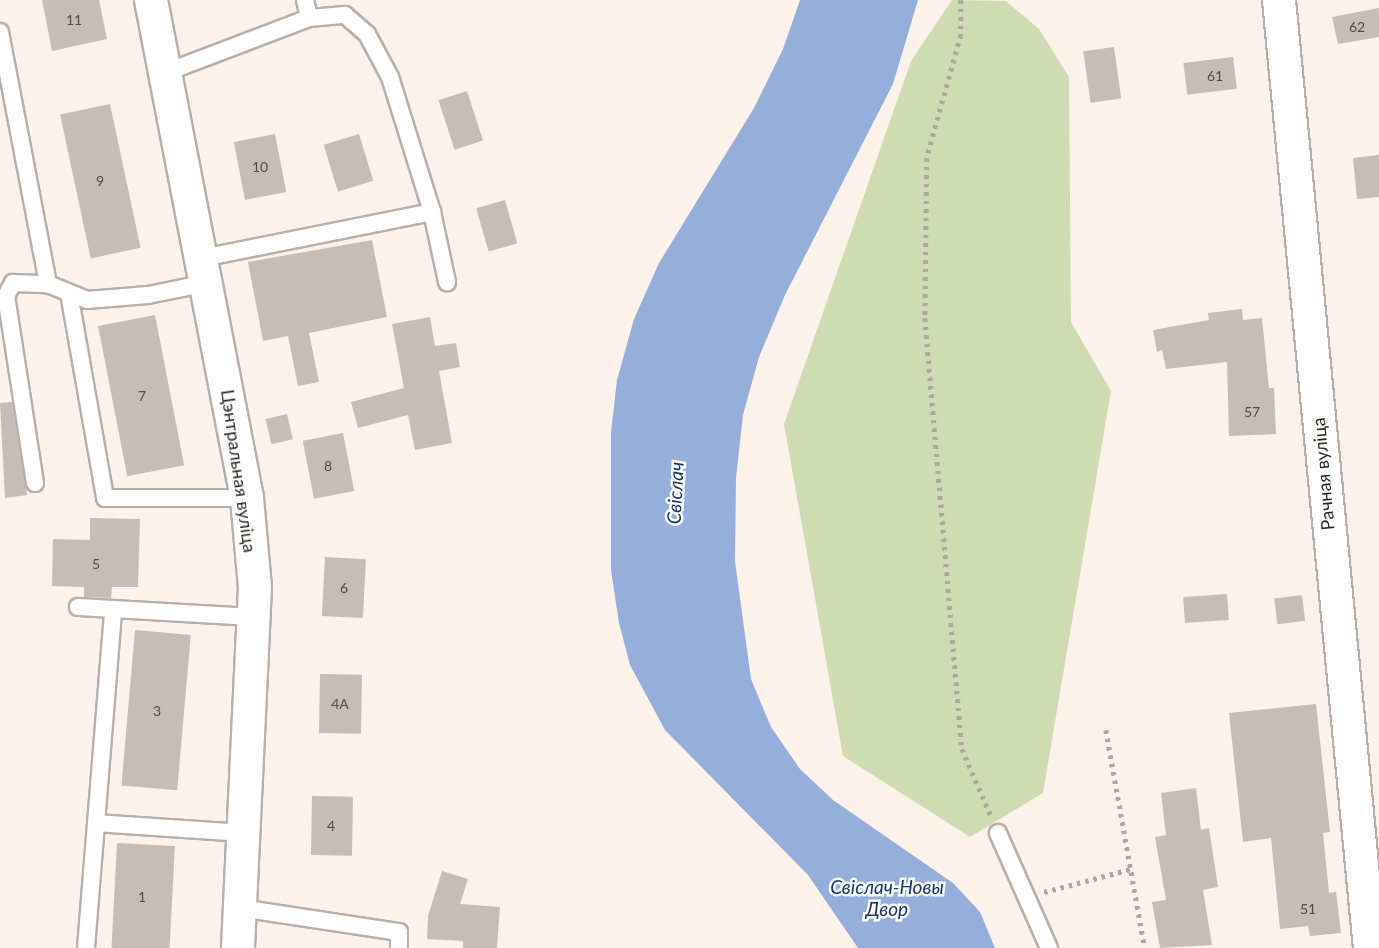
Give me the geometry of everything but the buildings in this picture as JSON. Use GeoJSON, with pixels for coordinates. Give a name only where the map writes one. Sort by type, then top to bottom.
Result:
{"type":"FeatureCollection","features":[{"type":"Feature","properties":{"kind":"street","name":"Цэнтральная вуліца"},"geometry":{"type":"LineString","coordinates":[[151,0],[247,498],[253,617],[238,948]]}},
{"type":"Feature","properties":{"kind":"street","name":"Рачная вуліца"},"geometry":{"type":"LineString","coordinates":[[1279,0],[1370,948]]}},
{"type":"Feature","properties":{"kind":"lane"},"geometry":{"type":"LineString","coordinates":[[305,0],[309,18]]}},
{"type":"Feature","properties":{"kind":"lane"},"geometry":{"type":"LineString","coordinates":[[167,72],[309,18],[345,15],[367,34],[390,77],[432,212],[447,282]]}},
{"type":"Feature","properties":{"kind":"lane"},"geometry":{"type":"LineString","coordinates":[[0,32],[48,284]]}},
{"type":"Feature","properties":{"kind":"lane"},"geometry":{"type":"LineString","coordinates":[[35,483],[6,296],[13,282],[48,284],[87,300],[116,299],[204,270],[432,212]]}},
{"type":"Feature","properties":{"kind":"lane"},"geometry":{"type":"LineString","coordinates":[[69,293],[105,498],[247,498]]}},
{"type":"Feature","properties":{"kind":"lane"},"geometry":{"type":"LineString","coordinates":[[78,607],[253,617]]}},
{"type":"Feature","properties":{"kind":"lane"},"geometry":{"type":"LineString","coordinates":[[86,948],[113,609]]}},
{"type":"Feature","properties":{"kind":"lane"},"geometry":{"type":"LineString","coordinates":[[96,823],[243,833]]}},
{"type":"Feature","properties":{"kind":"lane"},"geometry":{"type":"LineString","coordinates":[[998,833],[1049,948]]}},
{"type":"Feature","properties":{"kind":"lane"},"geometry":{"type":"LineString","coordinates":[[240,908],[399,932],[399,948]]}},
{"type":"Feature","properties":{"kind":"path"},"geometry":{"type":"LineString","coordinates":[[961,0],[961,35],[928,158],[925,318],[962,749],[998,833]]}},
{"type":"Feature","properties":{"kind":"path"},"geometry":{"type":"LineString","coordinates":[[1106,730],[1145,948]]}},
{"type":"Feature","properties":{"kind":"path"},"geometry":{"type":"LineString","coordinates":[[1026,897],[1131,869]]}},
{"type":"Feature","properties":{"kind":"green space"},"geometry":{"type":"Polygon","coordinates":[[[952,0],[1006,1],[1039,29],[1069,77],[1071,322],[1111,391],[1043,793],[970,837],[843,756],[784,424],[911,61],[952,0]]]}},
{"type":"Feature","properties":{"kind":"water"},"geometry":{"type":"Polygon","coordinates":[[[800,0],[918,0],[893,84],[785,295],[759,357],[743,415],[736,478],[735,561],[751,679],[771,727],[800,769],[833,800],[953,883],[980,912],[995,948],[858,948],[808,875],[665,730],[630,665],[619,623],[611,570],[611,432],[617,380],[634,319],[659,263],[754,108],[783,49],[800,0]]]}},
{"type":"Feature","properties":{"kind":"water label","name":"Свіслач"},"geometry":{"type":"Point","coordinates":[675,493]}},
{"type":"Feature","properties":{"kind":"water label","name":"Свіслач-Новы Двор"},"geometry":{"type":"Point","coordinates":[887,898]}}]}
